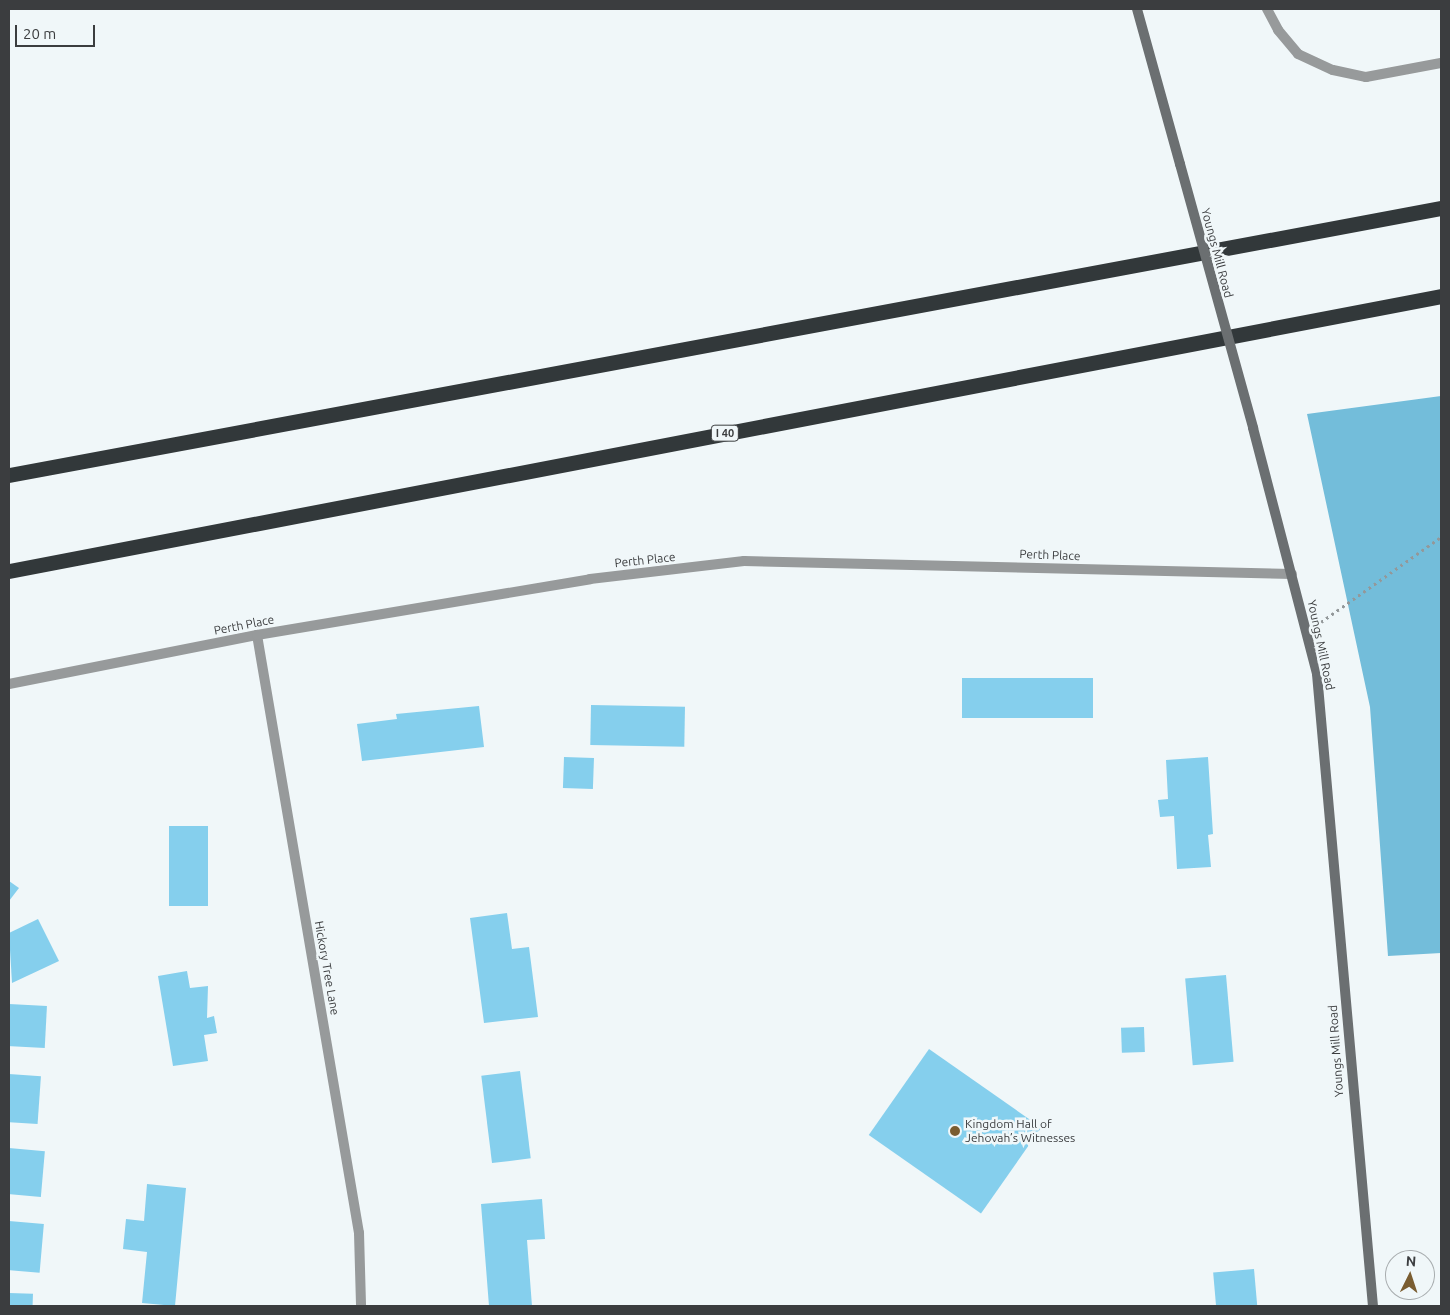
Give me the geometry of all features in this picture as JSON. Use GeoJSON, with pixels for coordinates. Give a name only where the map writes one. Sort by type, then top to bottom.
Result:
{"type":"FeatureCollection","features":[{"type":"Feature","properties":{"kind":"highway"},"geometry":{"type":"LineString","coordinates":[[9,475],[1441,208]]}},
{"type":"Feature","properties":{"kind":"highway","name":"I 40"},"geometry":{"type":"LineString","coordinates":[[9,571],[1441,296]]}},
{"type":"Feature","properties":{"kind":"street","name":"Youngs Mill Road"},"geometry":{"type":"LineString","coordinates":[[1137,9],[1253,428],[1317,674],[1327,765],[1373,1306]]}},
{"type":"Feature","properties":{"kind":"street"},"geometry":{"type":"LineString","coordinates":[[1267,9],[1278,30],[1298,54],[1333,70],[1366,77],[1441,63]]}},
{"type":"Feature","properties":{"kind":"street","name":"Perth Place"},"geometry":{"type":"LineString","coordinates":[[9,684],[257,635],[590,579],[744,561],[1292,574]]}},
{"type":"Feature","properties":{"kind":"street","name":"Hickory Tree Lane"},"geometry":{"type":"LineString","coordinates":[[257,635],[359,1233],[361,1306]]}},
{"type":"Feature","properties":{"kind":"path"},"geometry":{"type":"LineString","coordinates":[[1306,632],[1441,537]]}},
{"type":"Feature","properties":{"kind":"shaded area"},"geometry":{"type":"Polygon","coordinates":[[[1441,396],[1441,953],[1388,956],[1370,707],[1307,414],[1441,396]]]}},
{"type":"Feature","properties":{"kind":"building"},"geometry":{"type":"Polygon","coordinates":[[[962,678],[1093,678],[1093,718],[962,718],[962,678]]]}},
{"type":"Feature","properties":{"kind":"building"},"geometry":{"type":"Polygon","coordinates":[[[591,705],[685,707],[684,747],[590,745],[591,705]]]}},
{"type":"Feature","properties":{"kind":"building"},"geometry":{"type":"Polygon","coordinates":[[[479,706],[484,747],[362,761],[357,724],[397,719],[396,714],[479,706]]]}},
{"type":"Feature","properties":{"kind":"building"},"geometry":{"type":"Polygon","coordinates":[[[564,757],[594,758],[593,789],[563,788],[564,757]]]}},
{"type":"Feature","properties":{"kind":"building"},"geometry":{"type":"Polygon","coordinates":[[[1208,757],[1213,834],[1208,835],[1211,867],[1177,869],[1174,816],[1160,817],[1158,800],[1168,799],[1166,760],[1208,757]]]}},
{"type":"Feature","properties":{"kind":"building"},"geometry":{"type":"Polygon","coordinates":[[[169,826],[208,826],[208,906],[169,906],[169,826]]]}},
{"type":"Feature","properties":{"kind":"building"},"geometry":{"type":"Polygon","coordinates":[[[9,881],[19,888],[9,901],[9,881]]]}},
{"type":"Feature","properties":{"kind":"building"},"geometry":{"type":"Polygon","coordinates":[[[507,913],[512,949],[529,947],[538,1017],[484,1023],[470,918],[507,913]]]}},
{"type":"Feature","properties":{"kind":"building"},"geometry":{"type":"Polygon","coordinates":[[[38,919],[59,961],[12,983],[9,933],[38,919]]]}},
{"type":"Feature","properties":{"kind":"building"},"geometry":{"type":"Polygon","coordinates":[[[187,971],[190,988],[208,986],[207,1018],[214,1016],[217,1033],[204,1035],[208,1061],[173,1066],[158,976],[187,971]]]}},
{"type":"Feature","properties":{"kind":"building"},"geometry":{"type":"Polygon","coordinates":[[[1226,975],[1234,1062],[1193,1065],[1185,979],[1226,975]]]}},
{"type":"Feature","properties":{"kind":"building"},"geometry":{"type":"Polygon","coordinates":[[[9,1004],[47,1006],[45,1048],[9,1046],[9,1004]]]}},
{"type":"Feature","properties":{"kind":"building"},"geometry":{"type":"Polygon","coordinates":[[[1144,1027],[1145,1052],[1122,1053],[1121,1028],[1144,1027]]]}},
{"type":"Feature","properties":{"kind":"building","name":"Kingdom Hall of Jehovah’s Witnesses"},"geometry":{"type":"Polygon","coordinates":[[[929,1049],[1041,1128],[981,1214],[869,1135],[929,1049]]]}},
{"type":"Feature","properties":{"kind":"building"},"geometry":{"type":"Polygon","coordinates":[[[520,1071],[531,1158],[492,1163],[481,1076],[520,1071]]]}},
{"type":"Feature","properties":{"kind":"building"},"geometry":{"type":"Polygon","coordinates":[[[9,1074],[41,1076],[38,1124],[9,1122],[9,1074]]]}},
{"type":"Feature","properties":{"kind":"building"},"geometry":{"type":"Polygon","coordinates":[[[9,1148],[45,1151],[41,1197],[9,1194],[9,1148]]]}},
{"type":"Feature","properties":{"kind":"building"},"geometry":{"type":"Polygon","coordinates":[[[147,1184],[186,1188],[175,1306],[142,1303],[147,1252],[123,1249],[126,1219],[144,1221],[147,1184]]]}},
{"type":"Feature","properties":{"kind":"building"},"geometry":{"type":"Polygon","coordinates":[[[542,1199],[545,1239],[527,1240],[532,1306],[489,1306],[481,1204],[542,1199]]]}},
{"type":"Feature","properties":{"kind":"building"},"geometry":{"type":"Polygon","coordinates":[[[9,1221],[44,1224],[40,1273],[9,1270],[9,1221]]]}},
{"type":"Feature","properties":{"kind":"building"},"geometry":{"type":"Polygon","coordinates":[[[1254,1269],[1257,1306],[1216,1306],[1213,1273],[1254,1269]]]}},
{"type":"Feature","properties":{"kind":"building"},"geometry":{"type":"Polygon","coordinates":[[[9,1293],[33,1294],[33,1306],[9,1306],[9,1293]]]}},
{"type":"Feature","properties":{"kind":"place","name":"Kingdom Hall of Jehovah’s Witnesses"},"geometry":{"type":"Point","coordinates":[955,1131]}}]}
